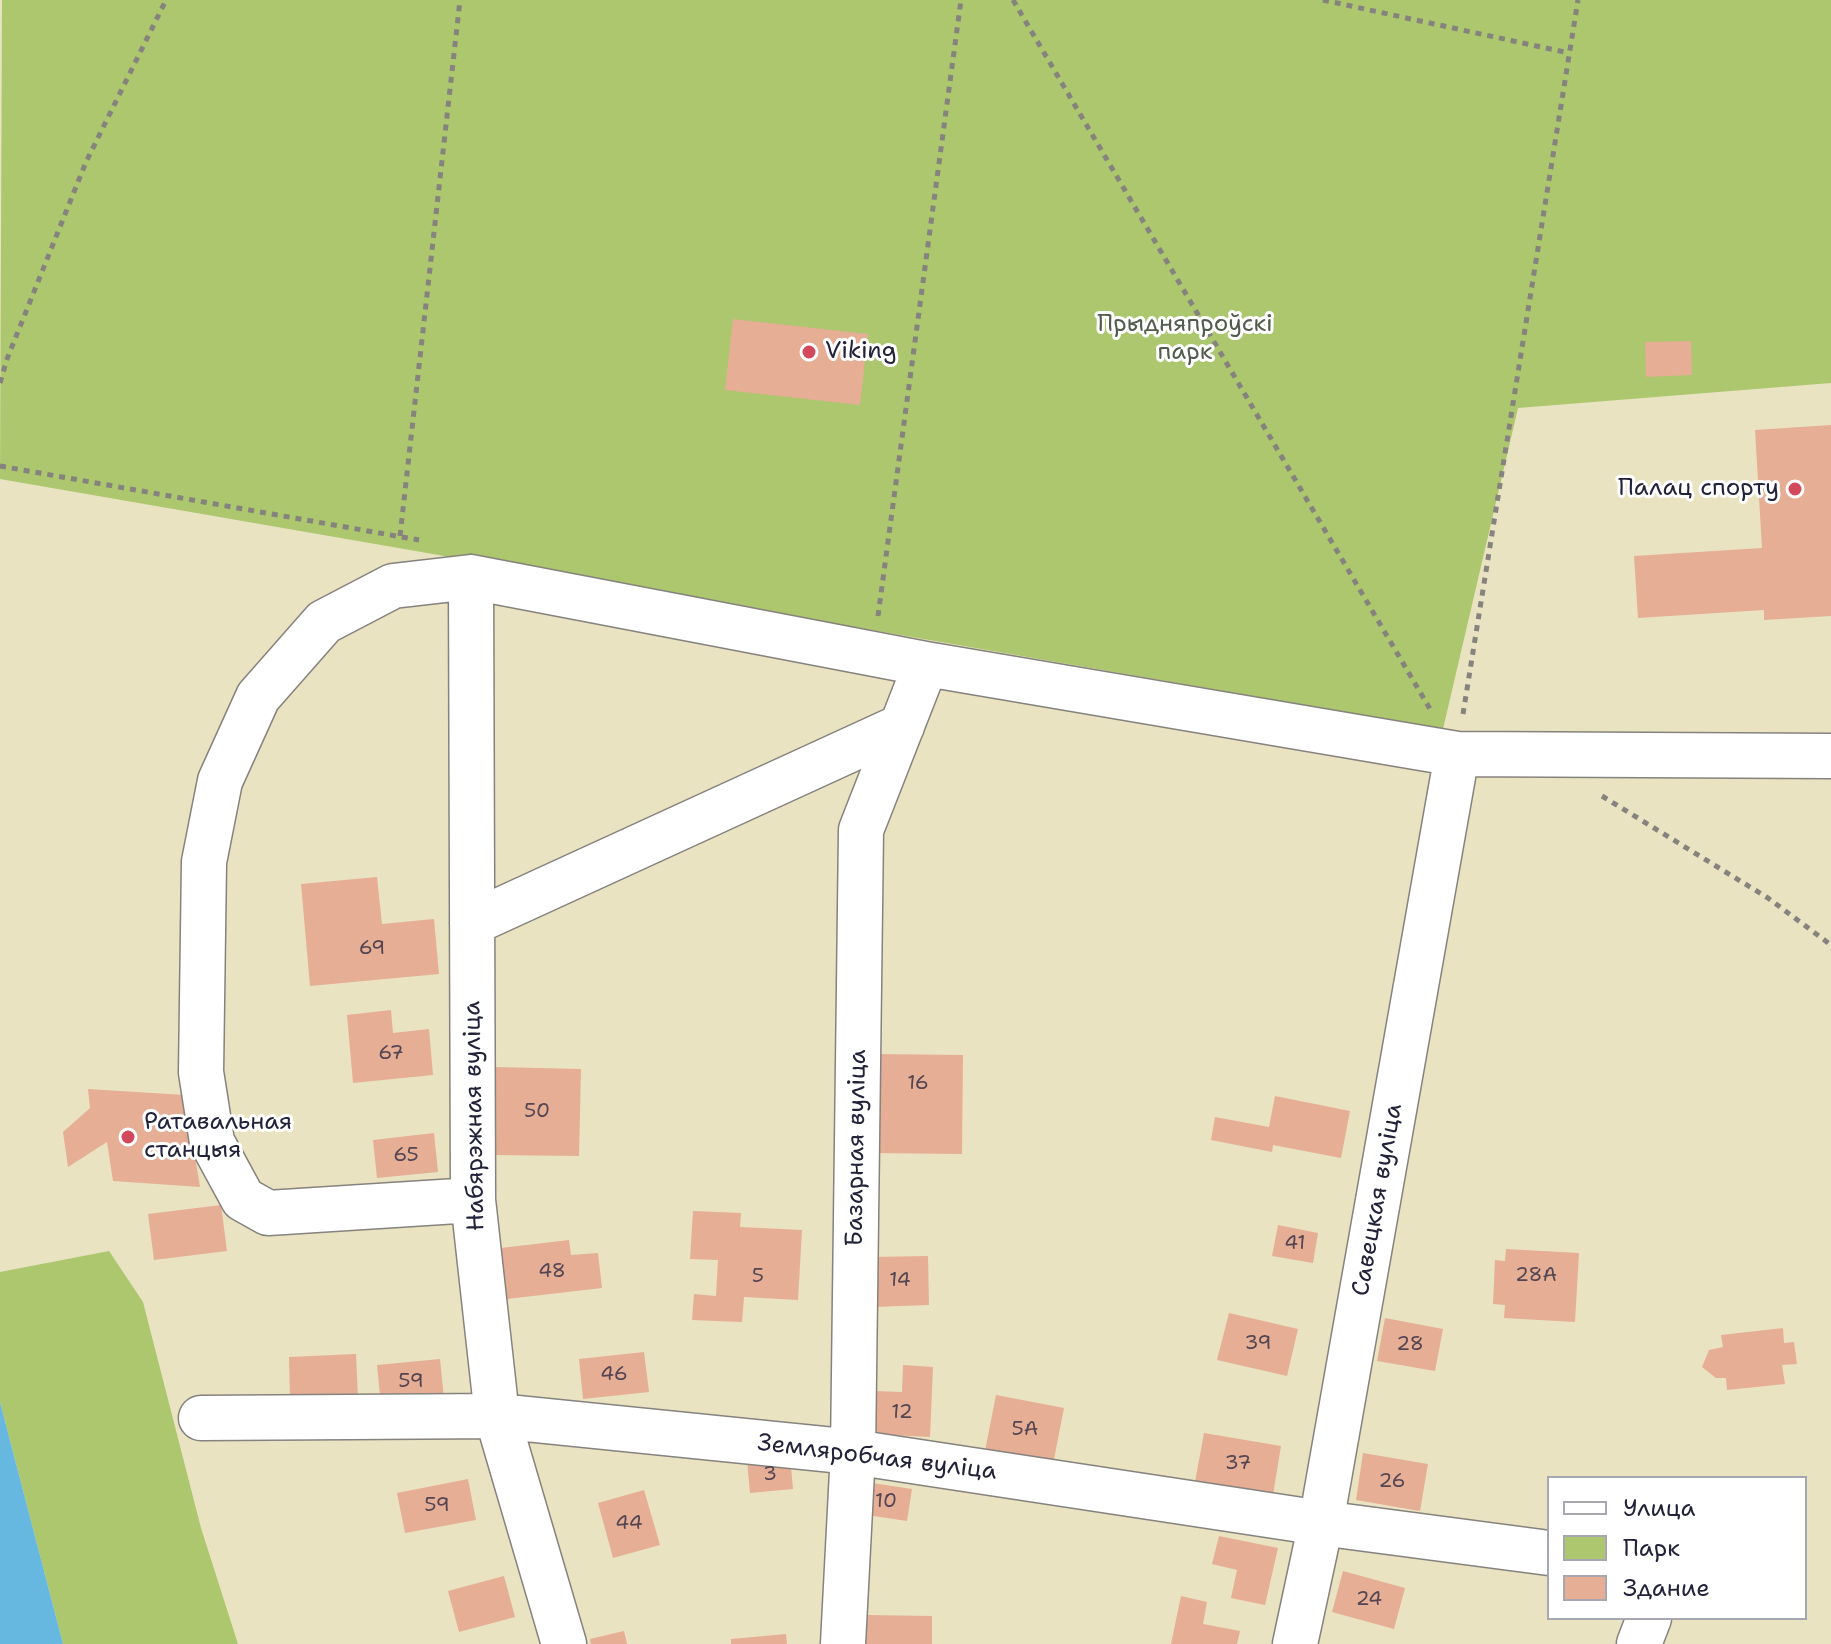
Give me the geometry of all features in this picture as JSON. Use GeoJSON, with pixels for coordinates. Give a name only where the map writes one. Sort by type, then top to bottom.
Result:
{"type":"FeatureCollection","features":[{"type":"Feature","properties":{"kind":"street"},"geometry":{"type":"LineString","coordinates":[[473,1200],[268,1213],[243,1199],[212,1142],[201,1072],[204,862],[220,781],[258,697],[324,622],[393,586],[471,577],[926,664],[1457,754],[1831,756]]}},
{"type":"Feature","properties":{"kind":"street","name":"Набярэжная вуліца"},"geometry":{"type":"LineString","coordinates":[[471,577],[473,1200],[497,1416],[564,1644]]}},
{"type":"Feature","properties":{"kind":"street","name":"Базарная вуліца"},"geometry":{"type":"LineString","coordinates":[[843,1644],[853,1452],[861,830],[926,664]]}},
{"type":"Feature","properties":{"kind":"street"},"geometry":{"type":"LineString","coordinates":[[472,923],[902,726]]}},
{"type":"Feature","properties":{"kind":"street","name":"Савецкая вуліца"},"geometry":{"type":"LineString","coordinates":[[1295,1644],[1321,1523],[1457,754]]}},
{"type":"Feature","properties":{"kind":"street","name":"Земляробчая вуліца"},"geometry":{"type":"LineString","coordinates":[[201,1418],[497,1416],[853,1452],[1321,1523],[1547,1553]]}},
{"type":"Feature","properties":{"kind":"street"},"geometry":{"type":"LineString","coordinates":[[1639,1644],[1648,1620]]}},
{"type":"Feature","properties":{"kind":"path"},"geometry":{"type":"LineString","coordinates":[[0,383],[86,162],[166,0]]}},
{"type":"Feature","properties":{"kind":"path"},"geometry":{"type":"LineString","coordinates":[[400,536],[460,0]]}},
{"type":"Feature","properties":{"kind":"path"},"geometry":{"type":"LineString","coordinates":[[877,621],[961,0]]}},
{"type":"Feature","properties":{"kind":"path"},"geometry":{"type":"LineString","coordinates":[[1013,0],[1457,754]]}},
{"type":"Feature","properties":{"kind":"path"},"geometry":{"type":"LineString","coordinates":[[1323,0],[1569,53]]}},
{"type":"Feature","properties":{"kind":"path"},"geometry":{"type":"LineString","coordinates":[[1457,754],[1578,0]]}},
{"type":"Feature","properties":{"kind":"path"},"geometry":{"type":"LineString","coordinates":[[1588,790],[1614,801],[1768,898],[1831,945]]}},
{"type":"Feature","properties":{"kind":"green space","name":"Прыдняпроўскі парк"},"geometry":{"type":"Polygon","coordinates":[[[2,0],[1831,0],[1831,383],[1518,408],[1443,729],[0,479],[2,0]]]}},
{"type":"Feature","properties":{"kind":"green space"},"geometry":{"type":"Polygon","coordinates":[[[109,1251],[143,1302],[201,1528],[238,1644],[63,1644],[0,1402],[0,1272],[109,1251]]]}},
{"type":"Feature","properties":{"kind":"water"},"geometry":{"type":"Polygon","coordinates":[[[0,1402],[63,1644],[0,1644],[0,1402]]]}},
{"type":"Feature","properties":{"kind":"building"},"geometry":{"type":"Polygon","coordinates":[[[733,319],[868,334],[860,405],[725,390],[733,319]]]}},
{"type":"Feature","properties":{"kind":"building"},"geometry":{"type":"Polygon","coordinates":[[[1691,341],[1692,375],[1646,377],[1645,342],[1691,341]]]}},
{"type":"Feature","properties":{"kind":"building","name":"Палац спорту"},"geometry":{"type":"Polygon","coordinates":[[[1831,425],[1831,616],[1764,620],[1764,610],[1638,618],[1634,556],[1762,548],[1755,430],[1831,425]]]}},
{"type":"Feature","properties":{"kind":"building"},"geometry":{"type":"Polygon","coordinates":[[[377,877],[382,924],[434,919],[439,974],[310,986],[301,884],[377,877]]]}},
{"type":"Feature","properties":{"kind":"building"},"geometry":{"type":"Polygon","coordinates":[[[391,1010],[393,1033],[429,1029],[433,1075],[353,1083],[347,1015],[391,1010]]]}},
{"type":"Feature","properties":{"kind":"building"},"geometry":{"type":"Polygon","coordinates":[[[873,1054],[963,1055],[962,1154],[868,1153],[873,1054]]]}},
{"type":"Feature","properties":{"kind":"building"},"geometry":{"type":"Polygon","coordinates":[[[494,1067],[581,1069],[579,1156],[493,1155],[494,1067]]]}},
{"type":"Feature","properties":{"kind":"building","name":"Ратавальная станцыя"},"geometry":{"type":"Polygon","coordinates":[[[88,1089],[185,1095],[200,1187],[113,1181],[107,1142],[68,1167],[63,1132],[90,1108],[88,1089]]]}},
{"type":"Feature","properties":{"kind":"building"},"geometry":{"type":"Polygon","coordinates":[[[1275,1096],[1350,1111],[1341,1158],[1273,1145],[1272,1152],[1211,1140],[1215,1117],[1269,1127],[1275,1096]]]}},
{"type":"Feature","properties":{"kind":"building"},"geometry":{"type":"Polygon","coordinates":[[[434,1133],[438,1172],[377,1178],[373,1140],[434,1133]]]}},
{"type":"Feature","properties":{"kind":"building"},"geometry":{"type":"Polygon","coordinates":[[[221,1205],[227,1251],[154,1260],[148,1214],[221,1205]]]}},
{"type":"Feature","properties":{"kind":"building"},"geometry":{"type":"Polygon","coordinates":[[[693,1211],[741,1213],[740,1227],[802,1230],[798,1300],[744,1297],[742,1322],[692,1320],[694,1294],[716,1296],[718,1260],[690,1259],[693,1211]]]}},
{"type":"Feature","properties":{"kind":"building"},"geometry":{"type":"Polygon","coordinates":[[[1278,1225],[1318,1233],[1313,1263],[1272,1256],[1278,1225]]]}},
{"type":"Feature","properties":{"kind":"building"},"geometry":{"type":"Polygon","coordinates":[[[569,1240],[571,1255],[598,1253],[602,1288],[507,1299],[501,1248],[569,1240]]]}},
{"type":"Feature","properties":{"kind":"building"},"geometry":{"type":"Polygon","coordinates":[[[1506,1249],[1579,1253],[1575,1322],[1504,1318],[1505,1305],[1493,1304],[1495,1260],[1505,1261],[1506,1249]]]}},
{"type":"Feature","properties":{"kind":"building"},"geometry":{"type":"Polygon","coordinates":[[[928,1256],[929,1305],[873,1307],[872,1257],[928,1256]]]}},
{"type":"Feature","properties":{"kind":"building"},"geometry":{"type":"Polygon","coordinates":[[[1229,1313],[1298,1329],[1287,1376],[1217,1360],[1229,1313]]]}},
{"type":"Feature","properties":{"kind":"building"},"geometry":{"type":"Polygon","coordinates":[[[1385,1318],[1443,1329],[1435,1371],[1377,1361],[1385,1318]]]}},
{"type":"Feature","properties":{"kind":"building"},"geometry":{"type":"Polygon","coordinates":[[[1783,1328],[1784,1343],[1794,1342],[1797,1364],[1782,1365],[1785,1384],[1727,1390],[1726,1378],[1716,1378],[1702,1367],[1709,1350],[1723,1347],[1721,1335],[1783,1328]]]}},
{"type":"Feature","properties":{"kind":"building"},"geometry":{"type":"Polygon","coordinates":[[[644,1352],[649,1392],[583,1399],[579,1359],[644,1352]]]}},
{"type":"Feature","properties":{"kind":"building"},"geometry":{"type":"Polygon","coordinates":[[[356,1354],[358,1398],[290,1400],[289,1357],[356,1354]]]}},
{"type":"Feature","properties":{"kind":"building"},"geometry":{"type":"Polygon","coordinates":[[[440,1359],[444,1399],[381,1405],[377,1365],[440,1359]]]}},
{"type":"Feature","properties":{"kind":"building"},"geometry":{"type":"Polygon","coordinates":[[[903,1365],[933,1367],[930,1437],[872,1434],[874,1391],[902,1392],[903,1365]]]}},
{"type":"Feature","properties":{"kind":"building"},"geometry":{"type":"Polygon","coordinates":[[[996,1395],[1064,1408],[1053,1464],[985,1451],[996,1395]]]}},
{"type":"Feature","properties":{"kind":"building"},"geometry":{"type":"Polygon","coordinates":[[[1204,1433],[1281,1446],[1273,1495],[1195,1482],[1204,1433]]]}},
{"type":"Feature","properties":{"kind":"building"},"geometry":{"type":"Polygon","coordinates":[[[1363,1453],[1428,1464],[1420,1511],[1356,1500],[1363,1453]]]}},
{"type":"Feature","properties":{"kind":"building"},"geometry":{"type":"Polygon","coordinates":[[[790,1456],[793,1489],[750,1493],[747,1460],[790,1456]]]}},
{"type":"Feature","properties":{"kind":"building"},"geometry":{"type":"Polygon","coordinates":[[[468,1479],[476,1520],[405,1533],[397,1493],[468,1479]]]}},
{"type":"Feature","properties":{"kind":"building"},"geometry":{"type":"Polygon","coordinates":[[[865,1482],[912,1489],[907,1521],[860,1514],[865,1482]]]}},
{"type":"Feature","properties":{"kind":"building"},"geometry":{"type":"Polygon","coordinates":[[[644,1490],[660,1545],[613,1558],[598,1503],[644,1490]]]}},
{"type":"Feature","properties":{"kind":"building"},"geometry":{"type":"Polygon","coordinates":[[[1219,1536],[1278,1548],[1265,1605],[1231,1598],[1237,1570],[1212,1564],[1219,1536]]]}},
{"type":"Feature","properties":{"kind":"building"},"geometry":{"type":"Polygon","coordinates":[[[1343,1571],[1405,1588],[1394,1629],[1332,1612],[1343,1571]]]}},
{"type":"Feature","properties":{"kind":"building"},"geometry":{"type":"Polygon","coordinates":[[[504,1576],[515,1617],[459,1632],[448,1591],[504,1576]]]}},
{"type":"Feature","properties":{"kind":"building"},"geometry":{"type":"Polygon","coordinates":[[[1181,1596],[1207,1602],[1203,1624],[1240,1631],[1237,1644],[1171,1644],[1181,1596]]]}},
{"type":"Feature","properties":{"kind":"building"},"geometry":{"type":"Polygon","coordinates":[[[867,1615],[932,1616],[932,1644],[866,1644],[867,1615]]]}},
{"type":"Feature","properties":{"kind":"building"},"geometry":{"type":"Polygon","coordinates":[[[624,1631],[627,1644],[591,1644],[590,1639],[624,1631]]]}},
{"type":"Feature","properties":{"kind":"building"},"geometry":{"type":"Polygon","coordinates":[[[786,1634],[787,1644],[731,1644],[731,1639],[786,1634]]]}},
{"type":"Feature","properties":{"kind":"place","name":"Viking"},"geometry":{"type":"Point","coordinates":[809,352]}},
{"type":"Feature","properties":{"kind":"place","name":"Палац спорту"},"geometry":{"type":"Point","coordinates":[1795,489]}},
{"type":"Feature","properties":{"kind":"place","name":"Ратавальная станцыя"},"geometry":{"type":"Point","coordinates":[128,1137]}}]}
